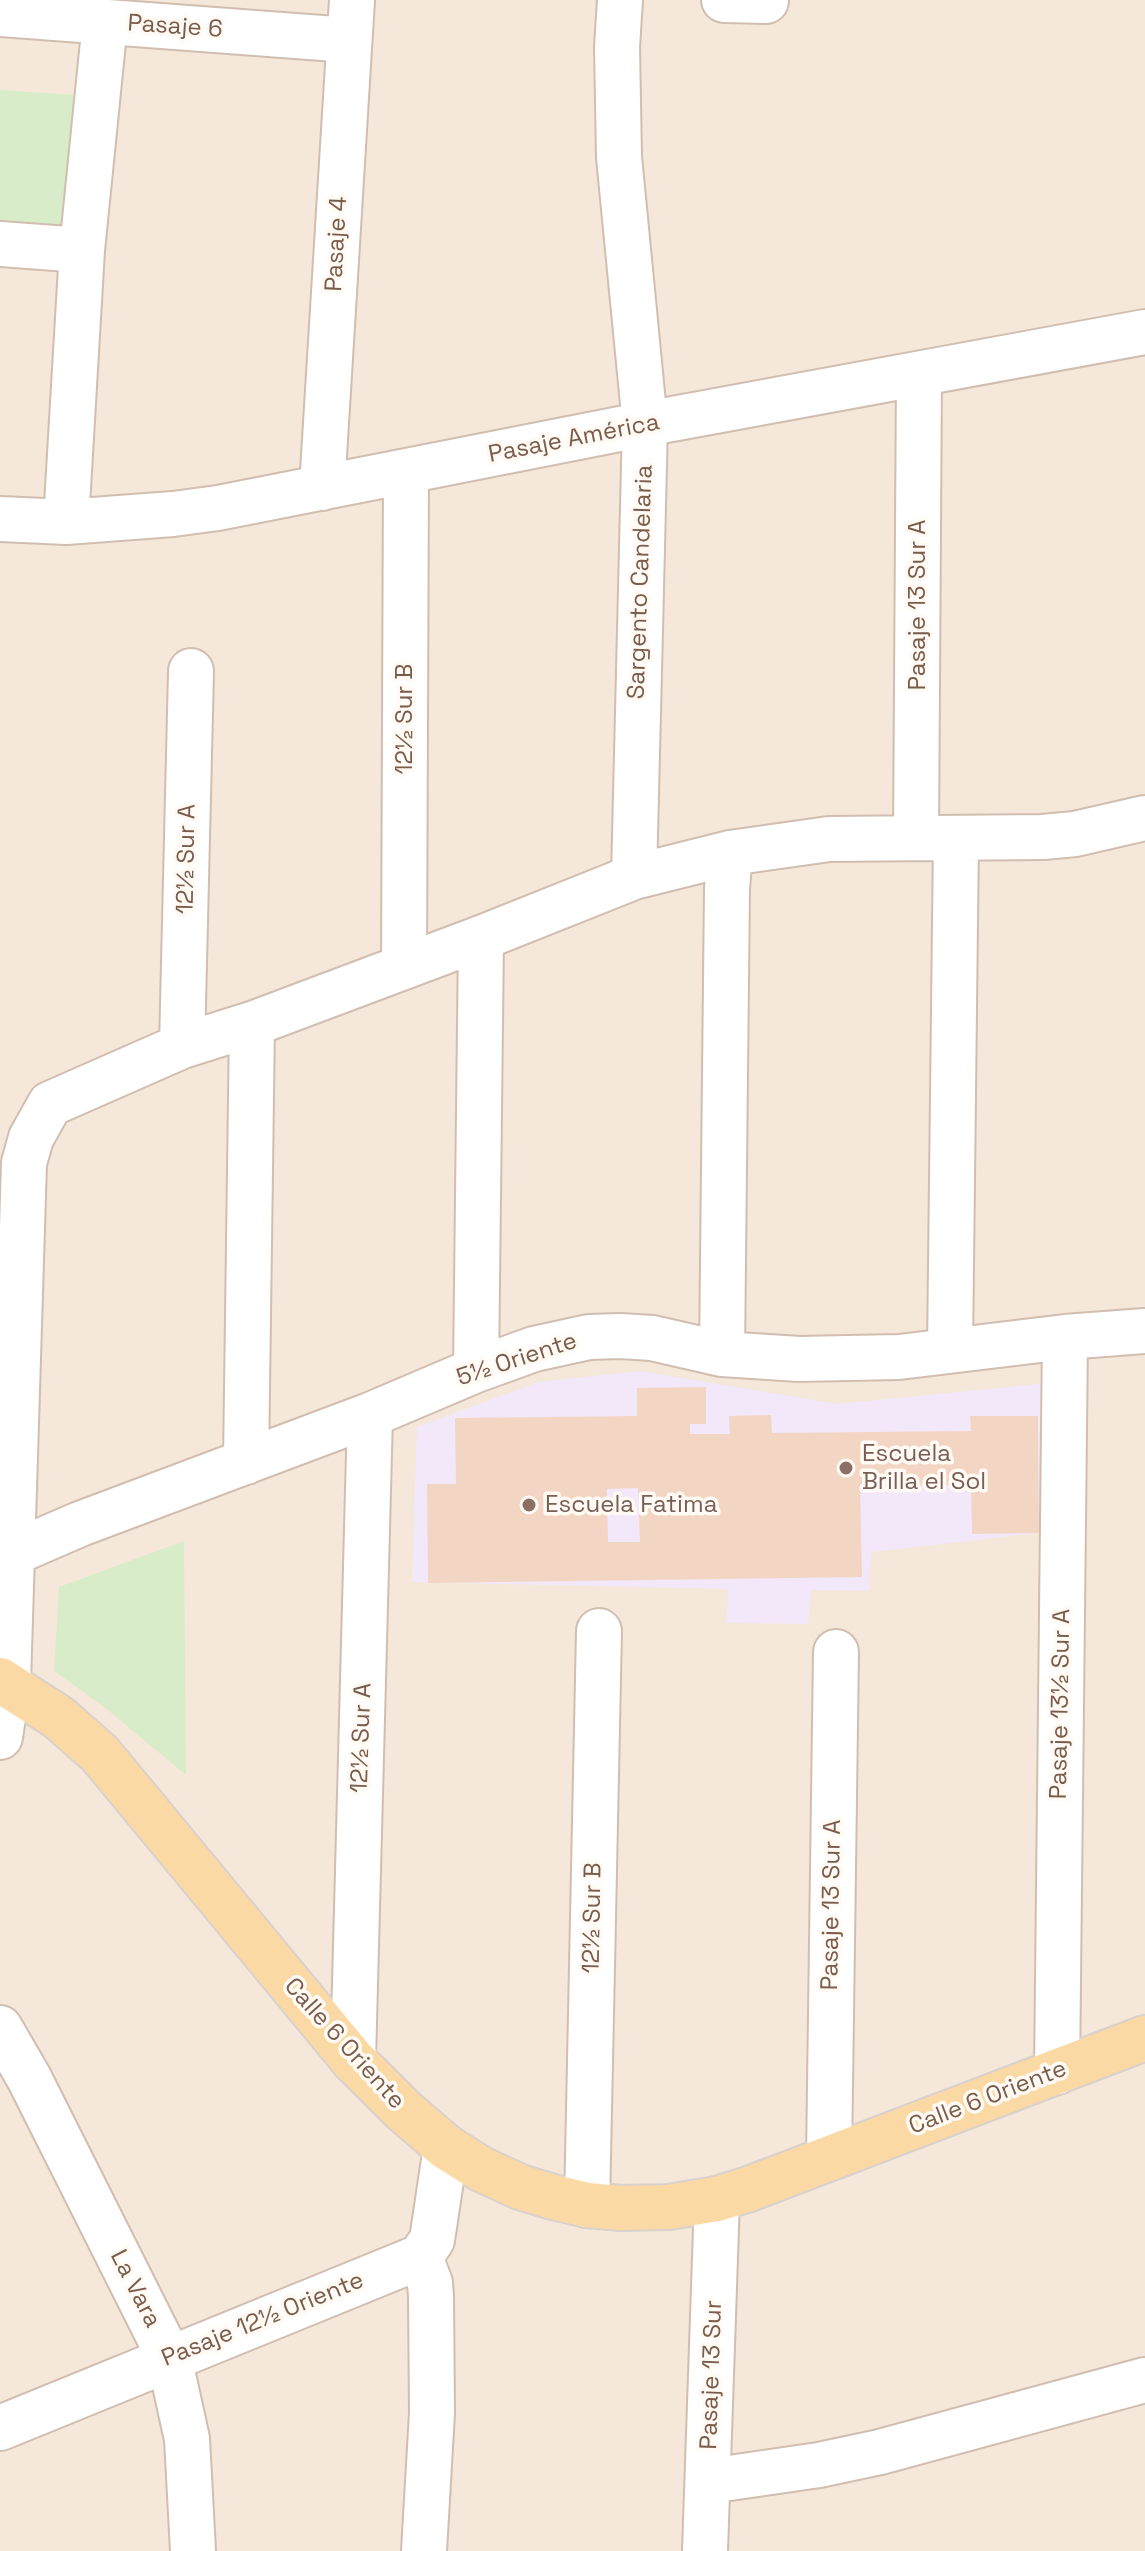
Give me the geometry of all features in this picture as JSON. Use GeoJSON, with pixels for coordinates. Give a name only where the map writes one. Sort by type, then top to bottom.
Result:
{"type":"FeatureCollection","features":[{"type":"Feature","properties":{"kind":"main road","name":"Calle 6 Oriente"},"geometry":{"type":"LineString","coordinates":[[4,1682],[58,1717],[100,1754],[353,2060],[403,2110],[446,2147],[481,2169],[520,2187],[587,2205],[621,2208],[669,2207],[717,2199],[1145,2038]]}},
{"type":"Feature","properties":{"kind":"street","name":"Sargento Candelaria"},"geometry":{"type":"LineString","coordinates":[[620,0],[617,47],[619,157],[645,424],[634,877]]}},
{"type":"Feature","properties":{"kind":"street"},"geometry":{"type":"LineString","coordinates":[[724,0],[766,1]]}},
{"type":"Feature","properties":{"kind":"street","name":"Pasaje 6"},"geometry":{"type":"LineString","coordinates":[[0,14],[105,22],[351,20]]}},
{"type":"Feature","properties":{"kind":"street","name":"Pasaje 4"},"geometry":{"type":"LineString","coordinates":[[322,488],[351,20]]}},
{"type":"Feature","properties":{"kind":"street"},"geometry":{"type":"LineString","coordinates":[[66,522],[82,250],[105,22]]}},
{"type":"Feature","properties":{"kind":"street"},"geometry":{"type":"LineString","coordinates":[[0,244],[82,250]]}},
{"type":"Feature","properties":{"kind":"street","name":"Pasaje América"},"geometry":{"type":"LineString","coordinates":[[0,519],[66,522],[173,514],[1145,332]]}},
{"type":"Feature","properties":{"kind":"street","name":"Pasaje 13 Sur A"},"geometry":{"type":"LineString","coordinates":[[919,374],[950,1350]]}},
{"type":"Feature","properties":{"kind":"street","name":"12½ Sur B"},"geometry":{"type":"LineString","coordinates":[[404,966],[406,472]]}},
{"type":"Feature","properties":{"kind":"street","name":"12½ Sur A"},"geometry":{"type":"LineString","coordinates":[[182,1046],[191,671]]}},
{"type":"Feature","properties":{"kind":"street"},"geometry":{"type":"LineString","coordinates":[[0,1737],[13,1553],[24,1163],[16,1134],[50,1104],[182,1046],[252,1024],[634,877],[730,853],[829,839],[1075,834],[1145,818]]}},
{"type":"Feature","properties":{"kind":"street"},"geometry":{"type":"LineString","coordinates":[[722,1354],[727,888],[730,853]]}},
{"type":"Feature","properties":{"kind":"street"},"geometry":{"type":"LineString","coordinates":[[476,1370],[481,938]]}},
{"type":"Feature","properties":{"kind":"street"},"geometry":{"type":"LineString","coordinates":[[246,1462],[252,1024]]}},
{"type":"Feature","properties":{"kind":"street","name":"5½ Oriente"},"geometry":{"type":"LineString","coordinates":[[13,1553],[80,1524],[370,1415],[476,1370],[534,1349],[589,1337],[652,1338],[722,1354],[799,1359],[899,1357],[1065,1337],[1145,1331]]}},
{"type":"Feature","properties":{"kind":"street","name":"Pasaje 13½ Sur A"},"geometry":{"type":"LineString","coordinates":[[1057,2072],[1065,1337]]}},
{"type":"Feature","properties":{"kind":"street","name":"12½ Sur A"},"geometry":{"type":"LineString","coordinates":[[353,2060],[370,1415]]}},
{"type":"Feature","properties":{"kind":"street","name":"12½ Sur B"},"geometry":{"type":"LineString","coordinates":[[587,2205],[599,1631]]}},
{"type":"Feature","properties":{"kind":"street","name":"Pasaje 13 Sur A"},"geometry":{"type":"LineString","coordinates":[[829,2158],[836,1652]]}},
{"type":"Feature","properties":{"kind":"street","name":"La Vara"},"geometry":{"type":"LineString","coordinates":[[4,2043],[29,2078],[169,2357],[187,2439],[193,2551]]}},
{"type":"Feature","properties":{"kind":"street"},"geometry":{"type":"LineString","coordinates":[[424,2551],[432,2413],[431,2297],[430,2283],[420,2257],[432,2240],[446,2147]]}},
{"type":"Feature","properties":{"kind":"street","name":"Pasaje 13 Sur"},"geometry":{"type":"LineString","coordinates":[[705,2551],[717,2199]]}},
{"type":"Feature","properties":{"kind":"street","name":"Pasaje 12½ Oriente"},"geometry":{"type":"LineString","coordinates":[[0,2428],[420,2257]]}},
{"type":"Feature","properties":{"kind":"street"},"geometry":{"type":"LineString","coordinates":[[709,2481],[819,2465],[880,2452],[1145,2380]]}},
{"type":"Feature","properties":{"kind":"shaded area"},"geometry":{"type":"Polygon","coordinates":[[[0,0],[1145,0],[1145,2551],[0,2551],[0,0]]]}},
{"type":"Feature","properties":{"kind":"shaded area","name":"Escuela Brilla el Sol"},"geometry":{"type":"Polygon","coordinates":[[[641,1371],[837,1404],[1050,1383],[1047,1532],[871,1552],[869,1591],[811,1590],[808,1624],[726,1623],[729,1589],[412,1582],[417,1427],[539,1382],[641,1371]]]}},
{"type":"Feature","properties":{"kind":"green space"},"geometry":{"type":"Polygon","coordinates":[[[0,90],[75,95],[65,247],[0,242],[0,90]]]}},
{"type":"Feature","properties":{"kind":"green space"},"geometry":{"type":"Polygon","coordinates":[[[184,1541],[186,1775],[103,1706],[54,1671],[59,1587],[184,1541]]]}},
{"type":"Feature","properties":{"kind":"building","name":"Escuela Brilla el Sol"},"geometry":{"type":"Polygon","coordinates":[[[706,1387],[706,1424],[690,1424],[690,1434],[730,1434],[729,1416],[771,1415],[772,1433],[971,1431],[970,1416],[1038,1416],[1039,1533],[972,1534],[971,1485],[860,1486],[862,1577],[428,1583],[427,1484],[456,1484],[455,1418],[637,1416],[637,1388],[706,1387]],[[638,1488],[607,1489],[608,1542],[640,1542],[638,1488]]]}},
{"type":"Feature","properties":{"kind":"place","name":"Escuela Brilla el Sol"},"geometry":{"type":"Point","coordinates":[846,1468]}},
{"type":"Feature","properties":{"kind":"place","name":"Escuela Fatima"},"geometry":{"type":"Point","coordinates":[529,1505]}}]}
